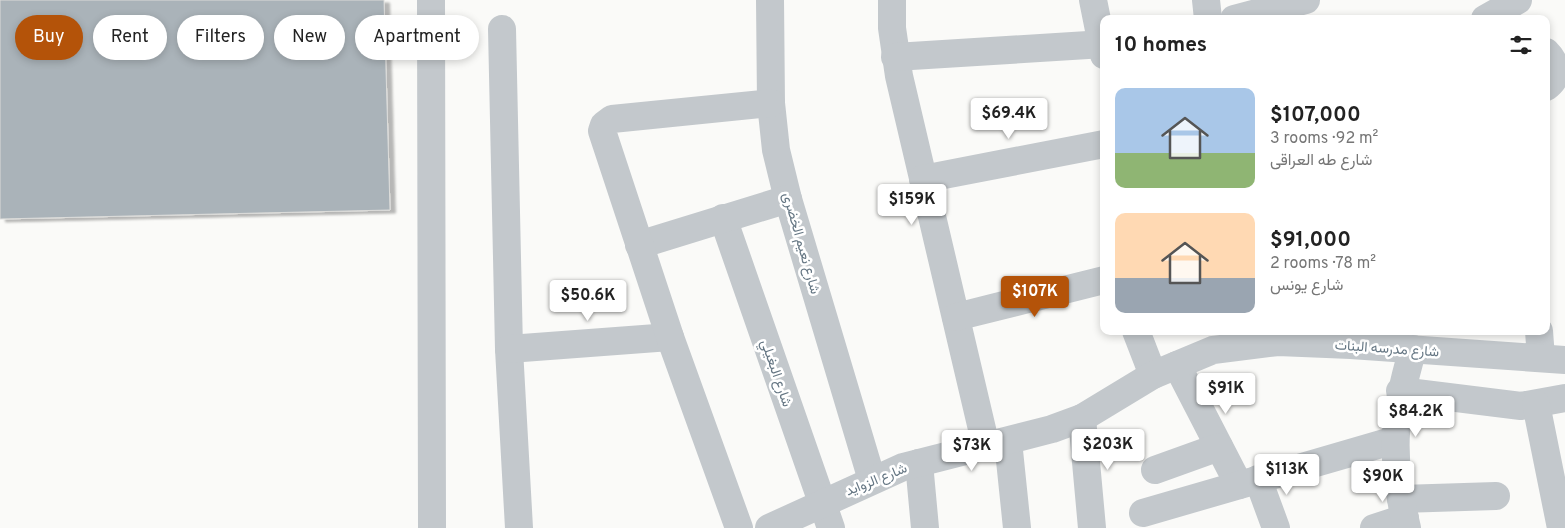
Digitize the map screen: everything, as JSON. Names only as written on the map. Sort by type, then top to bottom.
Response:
[{"type":"street","points":[[431,0],[432,528]]},
{"type":"street","name":"شارع نعيم الخضرى","points":[[770,0],[770,104],[776,150],[788,198],[872,480]]},
{"type":"street","points":[[892,0],[895,57],[923,178],[956,317],[997,443],[1017,528]]},
{"type":"street","points":[[1093,0],[1100,34]]},
{"type":"street","points":[[1206,0],[1208,15]]},
{"type":"street","points":[[1242,12],[1280,13],[1306,0]]},
{"type":"street","points":[[502,30],[509,349],[519,528]]},
{"type":"street","points":[[895,57],[1100,48]]},
{"type":"street","points":[[1550,56],[1556,72],[1550,84]]},
{"type":"street","points":[[740,528],[670,338],[602,131],[607,121],[612,119],[770,104]]},
{"type":"street","points":[[923,178],[1100,145]]},
{"type":"street","points":[[639,245],[788,198]]},
{"type":"street","name":"شارع البغيلي","points":[[723,218],[831,528]]},
{"type":"street","points":[[956,317],[1100,281]]},
{"type":"street","points":[[1139,335],[1219,447],[1249,482],[1276,528]]},
{"type":"street","points":[[1541,335],[1553,359]]},
{"type":"street","points":[[509,349],[670,338]]},
{"type":"street","name":"شارع مدرسه البنات","points":[[1165,370],[1213,350],[1278,342],[1351,338],[1413,349],[1492,343],[1553,359]]},
{"type":"street","points":[[1404,515],[1394,460],[1395,422],[1400,391],[1413,349]]},
{"type":"street","name":"شارع الزوايد","points":[[769,528],[903,466],[1052,429],[1082,418],[1165,370]]},
{"type":"street","points":[[1400,391],[1521,406],[1565,398]]},
{"type":"street","points":[[1536,404],[1561,528]]},
{"type":"street","points":[[1082,418],[1092,528]]},
{"type":"street","points":[[1143,513],[1395,440]]},
{"type":"street","points":[[1155,470],[1219,447]]},
{"type":"street","points":[[919,463],[925,528]]},
{"type":"street","points":[[1374,528],[1404,515],[1496,496]]},
{"type":"building","points":[[0,0],[384,0],[384,15],[355,15],[355,60],[386,60],[390,210],[0,219]]}]
